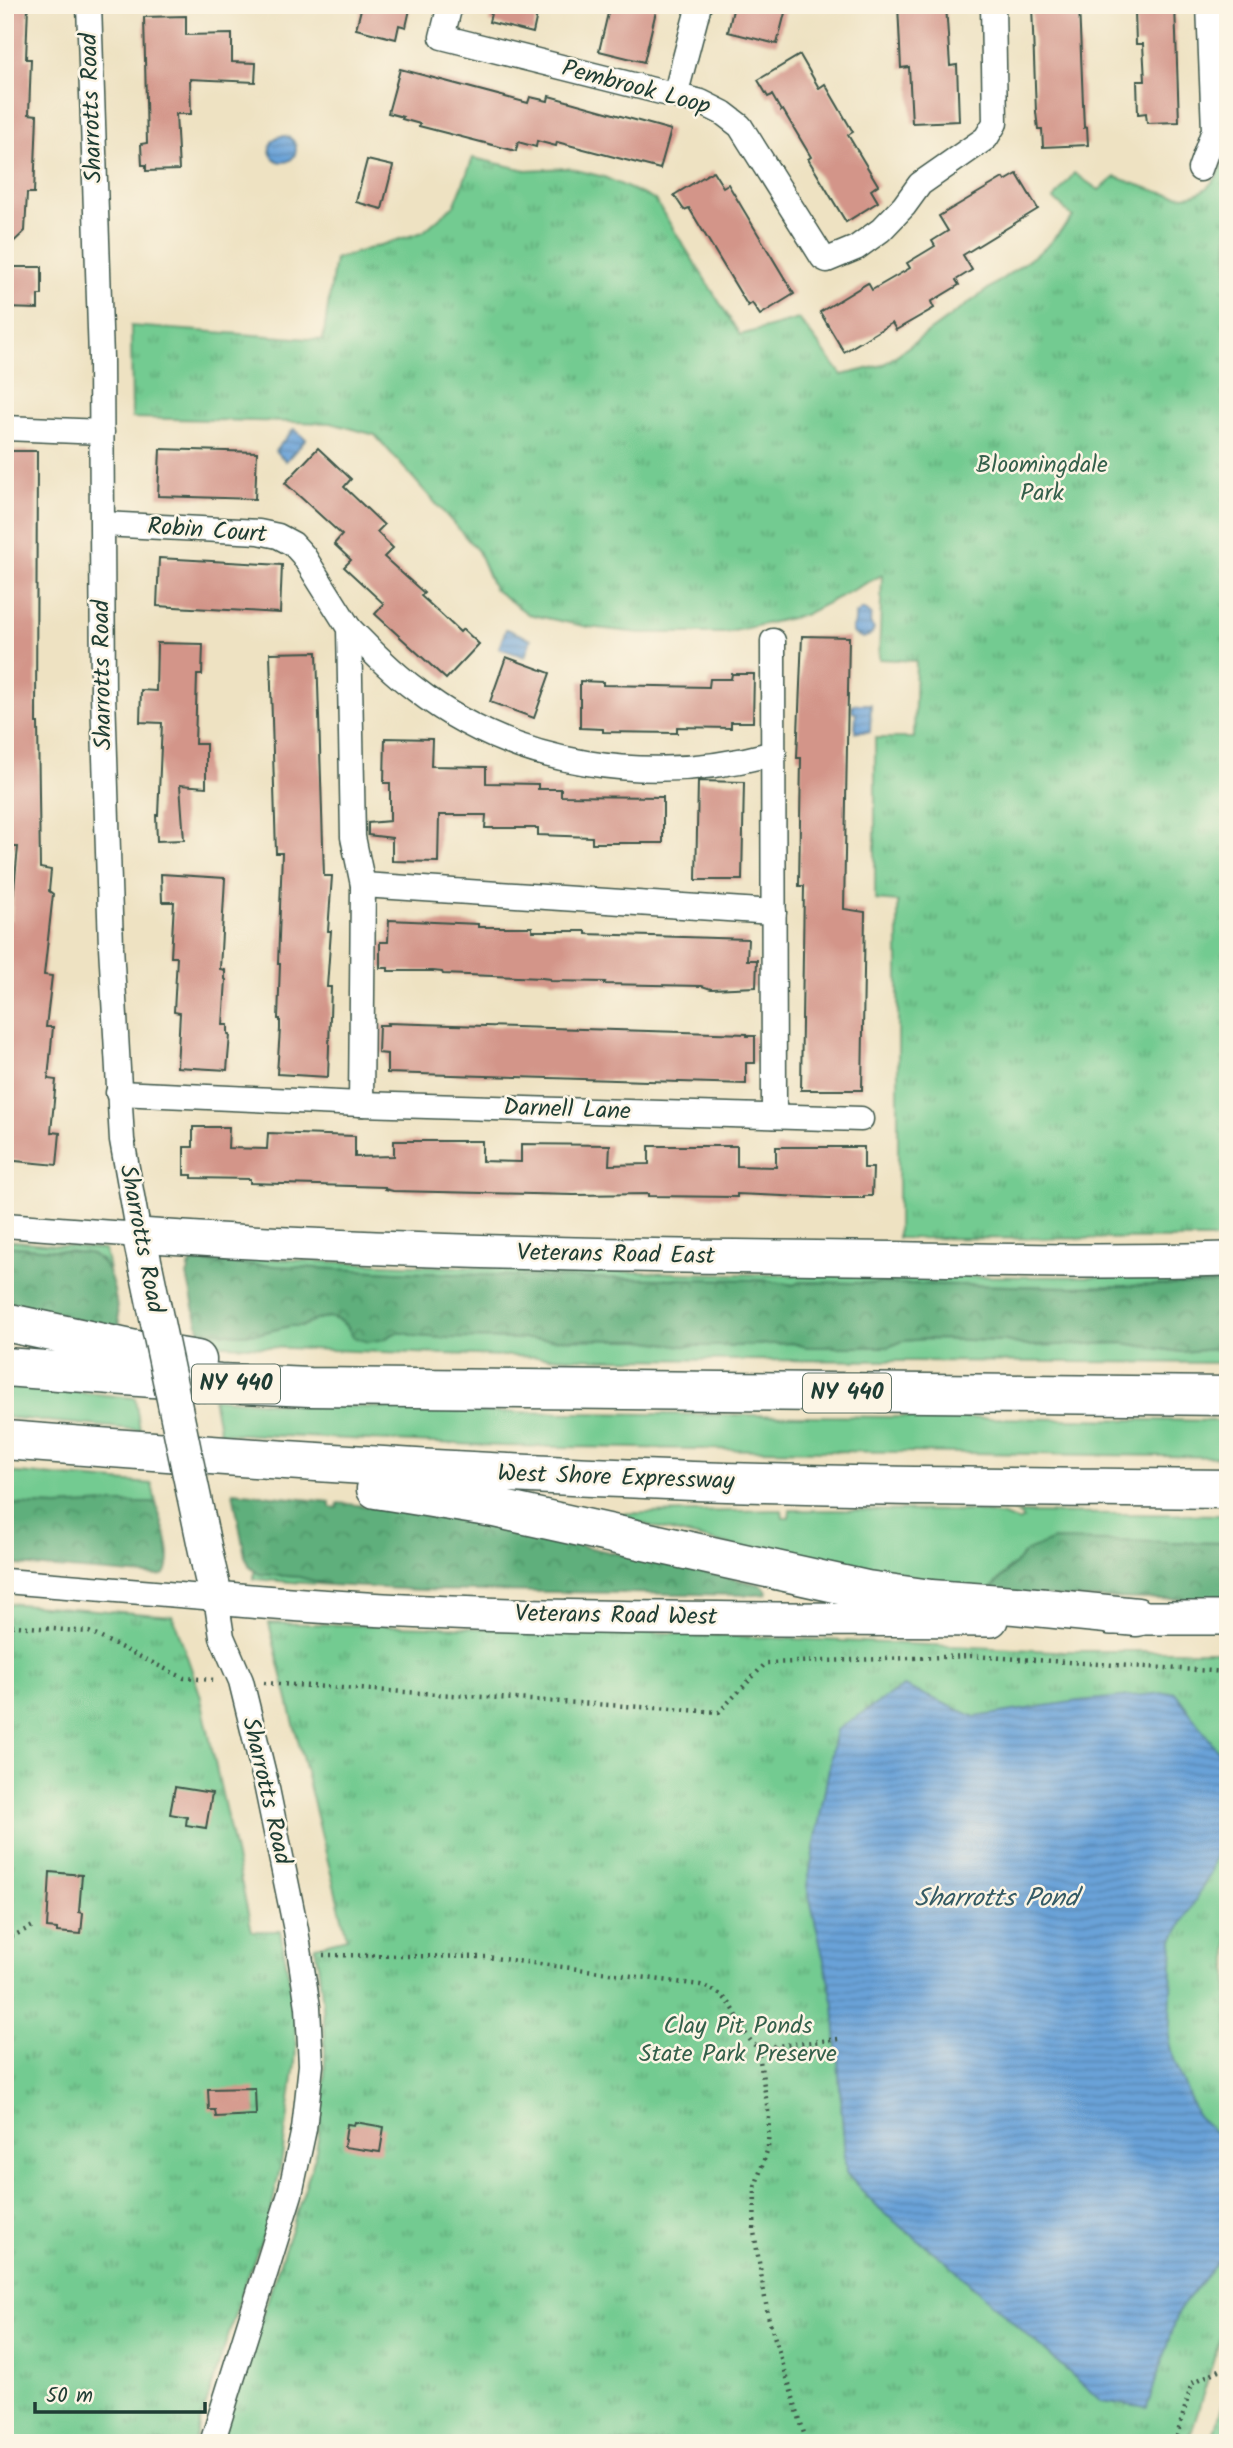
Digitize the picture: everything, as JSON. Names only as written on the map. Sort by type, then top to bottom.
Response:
[{"type":"highway","points":[[5,1322],[187,1359],[467,1388]]},
{"type":"highway","name":"NY 440","points":[[5,1367],[310,1387],[1228,1396]]},
{"type":"highway","name":"West Shore Expressway","points":[[5,1440],[417,1469],[678,1481],[1228,1489]]},
{"type":"highway","points":[[5,1447],[88,1464],[293,1480],[417,1495],[494,1508],[867,1590],[931,1599],[1137,1617]]},
{"type":"street","name":"Sharrotts Road","points":[[89,5],[102,432],[105,775],[122,1140],[222,1637],[241,1681],[265,1779],[301,1955],[308,2007],[311,2066],[304,2129],[290,2194],[212,2443]]},
{"type":"street","name":"Pembrook Loop","points":[[450,5],[442,37],[701,102],[723,113],[740,126],[822,258],[831,260],[856,248],[881,230],[920,184],[992,131],[995,123],[993,5]]},
{"type":"street","points":[[675,96],[699,5]]},
{"type":"street","points":[[1199,169],[1214,130],[1209,5]]},
{"type":"street","points":[[5,428],[102,432]]},
{"type":"street","name":"Robin Court","points":[[103,524],[259,532],[278,536],[293,544],[303,555],[349,628],[384,664],[436,704],[501,739],[592,765],[645,770],[698,768],[774,753]]},
{"type":"street","points":[[349,628],[353,837],[363,885],[361,1104]]},
{"type":"street","points":[[773,641],[774,1116]]},
{"type":"street","points":[[363,885],[774,912]]},
{"type":"street","name":"Darnell Lane","points":[[118,1093],[361,1104],[860,1119]]},
{"type":"street","name":"Veterans Road East","points":[[5,1225],[359,1248],[552,1254],[1037,1261],[1228,1259]]},
{"type":"street","name":"Veterans Road West","points":[[5,1581],[279,1604],[526,1615],[1015,1620],[1228,1618]]},
{"type":"path","points":[[5,1625],[89,1632],[184,1678],[719,1712],[766,1663],[971,1656],[1228,1672]]},
{"type":"path","points":[[5,1940],[35,1925]]},
{"type":"path","points":[[301,1955],[487,1957],[699,1985],[715,1990],[726,1998],[737,2013],[751,2042],[758,2048],[768,2148],[755,2187],[754,2232],[768,2316],[807,2443]]},
{"type":"path","points":[[758,2048],[839,2039]]},
{"type":"path","points":[[1175,2443],[1192,2383],[1228,2366]]},
{"type":"green space","name":"Bloomingdale Park","points":[[1228,150],[1228,1239],[898,1238],[898,902],[875,900],[875,738],[914,738],[916,661],[879,659],[882,575],[804,615],[725,633],[640,633],[588,627],[528,614],[494,589],[478,551],[375,435],[331,423],[132,418],[131,326],[323,340],[335,259],[423,232],[455,204],[473,158],[526,170],[568,168],[604,177],[655,200],[740,335],[799,319],[842,375],[883,365],[1045,248],[1073,217],[1054,199],[1074,173],[1099,190],[1115,177],[1167,194],[1197,194],[1209,186],[1219,172]]},
{"type":"green space","points":[[5,1240],[105,1250],[109,1270],[101,1260],[88,1253],[5,1246]]},
{"type":"green space","points":[[5,1246],[88,1253],[97,1258],[110,1275],[120,1330],[5,1304]]},
{"type":"green space","points":[[195,1255],[453,1267],[712,1274],[1228,1276],[1228,1284],[1069,1287],[800,1282],[794,1285],[761,1280],[575,1278],[203,1262],[192,1264],[188,1269]]},
{"type":"green space","points":[[197,1262],[575,1278],[761,1280],[794,1285],[800,1282],[1069,1287],[1228,1284],[1228,1348],[1181,1352],[1123,1343],[1027,1346],[1006,1341],[927,1339],[903,1341],[888,1347],[807,1347],[792,1343],[684,1346],[641,1340],[444,1338],[406,1333],[395,1333],[384,1339],[368,1342],[353,1337],[341,1321],[329,1317],[316,1319],[303,1326],[238,1334],[199,1330],[187,1275],[192,1264]]},
{"type":"green space","points":[[329,1317],[344,1324],[353,1337],[384,1339],[395,1333],[406,1333],[444,1338],[641,1340],[684,1346],[792,1343],[807,1347],[888,1347],[903,1341],[927,1339],[1006,1341],[1027,1346],[1123,1343],[1181,1352],[1228,1348],[1228,1363],[602,1359],[203,1344],[199,1330],[238,1334],[261,1333],[290,1326],[303,1326]]},
{"type":"green space","points":[[5,1385],[135,1398],[140,1430],[5,1417]]},
{"type":"green space","points":[[213,1398],[483,1412],[1228,1421],[1228,1457],[500,1446],[220,1433]]},
{"type":"green space","points":[[5,1472],[152,1484],[156,1503],[58,1506],[5,1504]]},
{"type":"green space","points":[[233,1492],[330,1502],[330,1507],[337,1508],[338,1503],[424,1512],[762,1585],[767,1591],[766,1594],[754,1595],[419,1590],[330,1585],[299,1577],[259,1574],[250,1567],[245,1556]]},
{"type":"green space","points":[[156,1503],[168,1548],[169,1558],[165,1574],[159,1576],[5,1564],[5,1504],[58,1506]]},
{"type":"green space","points":[[782,1510],[783,1517],[789,1517],[790,1510],[976,1511],[1004,1516],[1018,1522],[1024,1519],[1016,1513],[1228,1515],[1228,1543],[1153,1542],[1010,1567],[988,1592],[848,1574],[602,1514]]},
{"type":"green space","points":[[1053,1540],[1228,1543],[1228,1600],[1078,1598],[988,1592],[1027,1551]]},
{"type":"green space","points":[[254,1570],[259,1574],[299,1577],[330,1585],[254,1579]]},
{"type":"green space","points":[[5,1603],[173,1616],[200,1694],[252,1931],[280,1931],[295,2008],[296,2046],[282,2158],[270,2217],[241,2295],[194,2443],[5,2443]]},
{"type":"green space","name":"Clay Pit Ponds State Park Preserve","points":[[269,1623],[646,1632],[1056,1651],[1228,1651],[1228,2313],[1188,2443],[220,2443],[315,2157],[323,2103],[325,2051],[315,1946],[347,1938]]},
{"type":"green space","points":[[1228,2382],[1228,2443],[1211,2443]]},
{"type":"water","points":[[283,136],[292,140],[296,149],[292,158],[283,162],[274,158],[270,149],[274,140]]},
{"type":"water","points":[[294,429],[306,439],[286,461],[275,451]]},
{"type":"water","points":[[863,609],[871,615],[870,623],[874,629],[871,635],[863,638],[854,634],[852,629],[855,615]]},
{"type":"water","points":[[506,629],[531,639],[525,657],[499,648]]},
{"type":"water","points":[[871,704],[870,732],[855,732],[856,713],[852,712],[852,705]]},
{"type":"water","name":"Sharrotts Pond","points":[[904,1686],[975,1717],[1078,1701],[1175,1692],[1228,1765],[1228,1803],[1211,1872],[1173,1940],[1169,2047],[1197,2116],[1228,2144],[1228,2261],[1219,2260],[1178,2311],[1147,2408],[1101,2401],[945,2261],[880,2210],[846,2173],[834,2005],[807,1886],[836,1730]]},
{"type":"building","points":[[5,5],[28,5],[26,59],[31,59],[29,114],[37,115],[34,193],[27,193],[25,231],[5,250]]},
{"type":"building","points":[[362,5],[411,5],[406,27],[399,25],[396,39],[356,29]]},
{"type":"building","points":[[493,5],[539,5],[533,33],[489,22]]},
{"type":"building","points":[[610,5],[657,7],[644,62],[599,51]]},
{"type":"building","points":[[734,5],[787,5],[777,44],[728,32]]},
{"type":"building","points":[[898,5],[946,5],[950,66],[957,65],[959,121],[912,123],[909,67],[901,68]]},
{"type":"building","points":[[1032,5],[1079,5],[1084,128],[1087,127],[1088,145],[1043,147],[1042,129],[1038,129],[1036,112]]},
{"type":"building","points":[[1142,5],[1175,5],[1179,122],[1147,123],[1146,113],[1138,114],[1137,81],[1145,81],[1143,44],[1136,44],[1135,11],[1142,11]]},
{"type":"building","points":[[186,16],[186,35],[232,34],[232,62],[256,63],[255,82],[190,79],[191,114],[176,114],[179,170],[146,171],[146,165],[142,165],[141,144],[147,143],[144,17]]},
{"type":"building","points":[[800,55],[819,88],[825,84],[853,132],[848,135],[878,185],[871,190],[878,202],[846,222],[808,159],[811,157],[783,110],[781,111],[772,95],[768,97],[758,80]]},
{"type":"building","points":[[400,69],[528,103],[530,97],[548,101],[549,96],[671,130],[660,169],[557,142],[556,146],[537,141],[536,147],[518,142],[516,151],[419,126],[420,124],[388,113]]},
{"type":"building","points":[[367,160],[393,166],[382,209],[356,202]]},
{"type":"building","points":[[713,171],[723,187],[728,184],[794,294],[760,315],[752,303],[748,306],[689,208],[684,210],[674,195]]},
{"type":"building","points":[[1017,174],[1038,209],[963,255],[972,270],[956,280],[959,285],[931,302],[934,308],[896,330],[892,323],[844,352],[820,312],[868,283],[872,290],[910,268],[907,263],[935,246],[932,241],[948,231],[939,216],[1003,178],[1005,181]]},
{"type":"building","points":[[5,267],[42,267],[42,295],[38,295],[38,309],[5,308]]},
{"type":"building","points":[[318,448],[351,479],[344,487],[384,525],[377,532],[393,548],[384,557],[424,593],[421,596],[460,632],[463,629],[479,644],[446,679],[375,614],[384,604],[344,567],[351,560],[334,544],[342,535],[285,483]]},
{"type":"building","points":[[160,449],[257,452],[255,499],[158,496]]},
{"type":"building","points":[[5,451],[37,451],[36,723],[40,868],[51,870],[49,891],[53,894],[44,975],[52,976],[46,1027],[53,1027],[48,1079],[56,1080],[51,1132],[60,1133],[57,1165],[5,1160],[5,920],[11,920],[18,847],[5,847]]},
{"type":"building","points":[[159,558],[282,565],[280,613],[157,606]]},
{"type":"building","points":[[802,636],[849,637],[844,909],[865,912],[862,1090],[801,1090],[804,886],[799,886],[801,758],[797,758]]},
{"type":"building","points":[[157,643],[203,644],[202,675],[197,675],[195,744],[206,744],[206,787],[180,785],[184,840],[157,841],[162,723],[140,722],[141,690],[156,691]]},
{"type":"building","points":[[317,652],[324,876],[332,876],[328,931],[331,931],[327,987],[331,987],[328,1077],[277,1074],[282,853],[276,853],[270,653]]},
{"type":"building","points":[[506,657],[550,673],[534,718],[490,702]]},
{"type":"building","points":[[732,674],[754,674],[753,722],[731,722],[731,728],[677,727],[677,733],[603,732],[603,729],[580,728],[580,681],[603,682],[603,685],[709,687],[710,679],[731,679]]},
{"type":"building","points":[[385,738],[432,739],[431,766],[486,767],[486,783],[538,784],[538,789],[561,789],[561,796],[663,797],[663,843],[592,843],[592,837],[538,835],[538,828],[485,828],[486,815],[439,815],[438,862],[392,861],[392,838],[368,835],[368,823],[390,821],[390,783],[384,783]]},
{"type":"building","points":[[698,781],[744,782],[742,880],[696,880]]},
{"type":"building","points":[[161,874],[225,878],[220,969],[225,970],[226,980],[223,1025],[228,1025],[230,1035],[227,1070],[177,1067],[180,1013],[174,1012],[177,957],[171,957],[174,902],[162,902]]},
{"type":"building","points":[[389,920],[478,924],[478,927],[532,927],[532,931],[586,931],[586,934],[748,939],[747,960],[757,960],[756,987],[711,989],[702,986],[550,981],[541,978],[443,974],[433,971],[388,971],[388,968],[380,968],[380,942],[388,942]]},
{"type":"building","points":[[387,1023],[747,1034],[755,1036],[755,1063],[746,1063],[746,1084],[387,1073],[387,1054],[378,1053],[379,1025],[388,1025]]},
{"type":"building","points":[[193,1127],[229,1127],[228,1148],[267,1149],[268,1133],[355,1136],[355,1157],[394,1156],[394,1141],[482,1141],[482,1161],[521,1162],[521,1144],[610,1145],[609,1165],[649,1164],[649,1146],[737,1146],[737,1166],[776,1167],[776,1147],[864,1147],[864,1168],[873,1168],[872,1196],[829,1198],[737,1194],[737,1197],[393,1191],[385,1187],[250,1183],[250,1179],[192,1178],[192,1175],[184,1175],[184,1147],[193,1147]]},
{"type":"building","points":[[175,1787],[212,1793],[206,1828],[186,1825],[187,1817],[170,1814]]},
{"type":"building","points":[[50,1872],[82,1875],[79,1912],[83,1913],[81,1934],[57,1932],[57,1929],[47,1928]]},
{"type":"building","points":[[255,2088],[256,2115],[216,2117],[215,2110],[209,2110],[208,2089]]},
{"type":"building","points":[[355,2122],[384,2127],[380,2152],[344,2147],[347,2124],[354,2125]]}]
